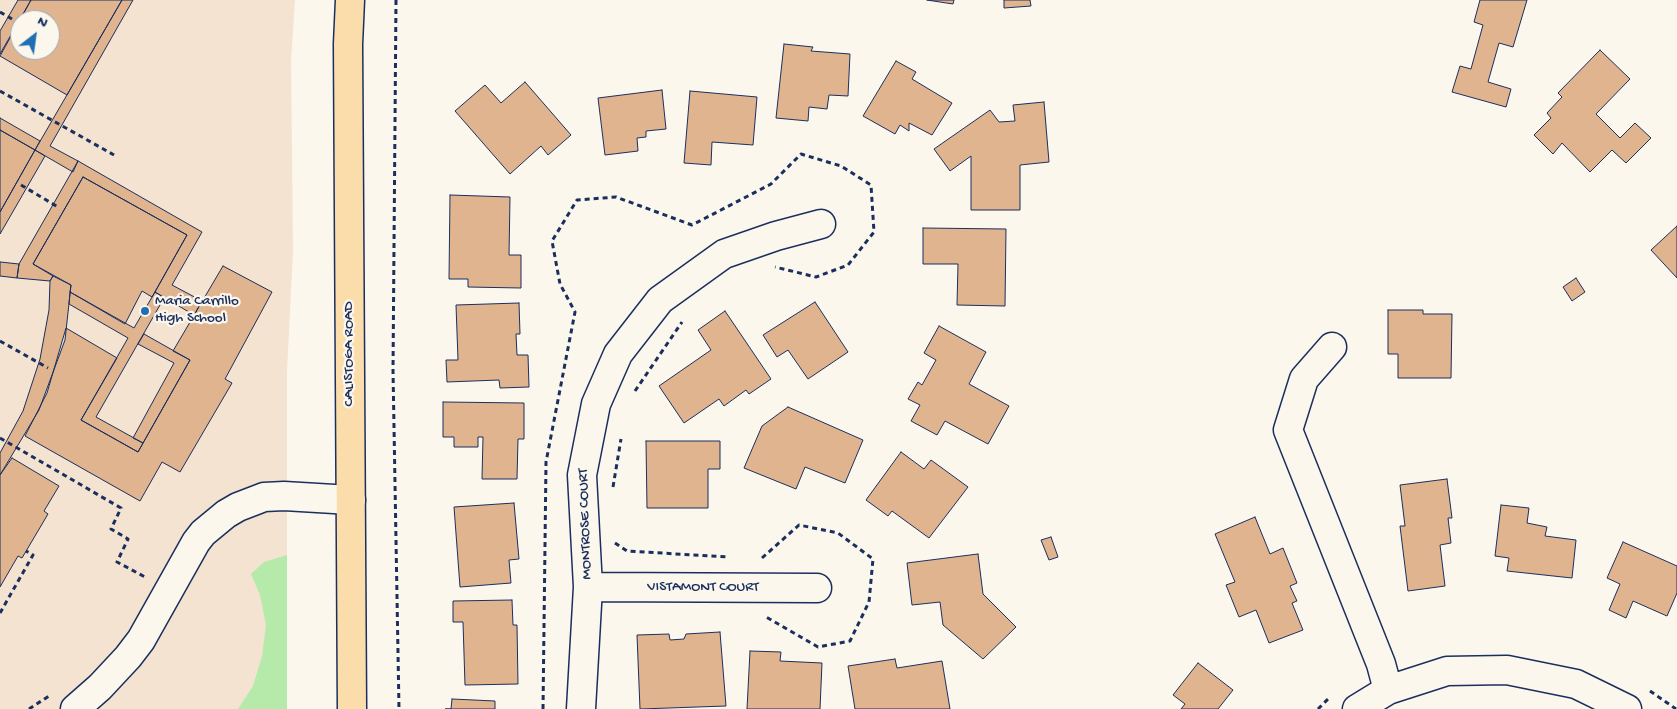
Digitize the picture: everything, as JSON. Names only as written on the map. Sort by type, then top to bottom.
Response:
[{"type":"main road","name":"CALISTOGA ROAD","points":[[350,0],[352,709]]},
{"type":"street","name":"MONTROSE COURT","points":[[581,709],[588,587],[582,475],[596,404],[618,354],[660,300],[724,254],[776,236],[821,224]]},
{"type":"street","points":[[1332,346],[1304,379],[1288,430],[1381,664],[1388,690]]},
{"type":"street","points":[[75,709],[100,687],[128,657],[141,640],[196,542],[203,533],[226,514],[264,497],[284,496],[351,500]]},
{"type":"street","name":"VISTAMONT COURT","points":[[588,587],[817,588]]},
{"type":"street","points":[[1357,709],[1388,690],[1447,671],[1506,670],[1576,684],[1627,709]]},
{"type":"path","points":[[396,0],[393,370],[399,709]]},
{"type":"path","points":[[0,92],[114,155]]},
{"type":"path","points":[[543,709],[546,462],[575,312],[560,284],[552,241],[577,200],[616,197],[692,225],[771,184],[801,154],[841,166],[871,185],[874,232],[848,265],[816,277],[772,267]]},
{"type":"path","points":[[22,185],[58,208]]},
{"type":"path","points":[[631,397],[686,316]]},
{"type":"path","points":[[0,341],[48,368]]},
{"type":"path","points":[[613,490],[622,433]]},
{"type":"path","points":[[0,438],[121,508],[111,529],[128,539],[117,562],[149,579]]},
{"type":"path","points":[[752,558],[761,558],[799,525],[838,533],[873,559],[869,602],[850,641],[818,647],[762,614]]},
{"type":"path","points":[[613,542],[627,551],[733,557]]},
{"type":"path","points":[[0,613],[33,555],[26,551]]},
{"type":"shaded area","name":"Maria Carrillo High School","points":[[0,0],[295,0],[291,61],[293,251],[287,371],[287,709],[0,709]]},
{"type":"green space","points":[[287,555],[287,709],[238,709],[253,686],[262,656],[266,625],[260,595],[251,574],[264,562]]},
{"type":"building","points":[[18,0],[31,0],[25,10],[12,10]]},
{"type":"building","points":[[31,0],[122,0],[67,95],[0,56],[10,38],[10,60],[60,60],[60,10],[25,10]]},
{"type":"building","points":[[122,0],[133,0],[50,146],[78,161],[73,172],[35,150]]},
{"type":"building","points":[[927,0],[954,0],[953,4]]},
{"type":"building","points":[[1004,0],[1030,0],[1031,6],[1004,8]]},
{"type":"building","points":[[1480,0],[1527,0],[1513,47],[1499,43],[1488,82],[1511,89],[1506,107],[1452,92],[1460,66],[1471,69],[1483,25],[1474,22]]},
{"type":"building","points":[[10,14],[10,37],[0,54],[0,31]]},
{"type":"building","points":[[784,44],[813,47],[811,51],[850,54],[848,96],[829,95],[827,109],[809,107],[808,121],[776,118]]},
{"type":"building","points":[[1600,50],[1630,79],[1596,114],[1620,138],[1635,123],[1651,138],[1626,163],[1612,150],[1590,172],[1562,143],[1553,154],[1534,135],[1551,118],[1547,113],[1562,97],[1558,93]]},
{"type":"building","points":[[896,61],[916,72],[912,79],[952,103],[932,135],[909,123],[909,131],[900,125],[895,134],[863,116]]},
{"type":"building","points":[[525,82],[571,135],[548,155],[541,146],[510,174],[455,111],[485,85],[501,103]]},
{"type":"building","points":[[662,90],[666,129],[646,131],[646,137],[637,138],[638,151],[605,155],[598,98]]},
{"type":"building","points":[[690,91],[757,97],[753,145],[712,142],[711,165],[684,163]]},
{"type":"building","points":[[1044,102],[1049,162],[1020,165],[1020,210],[971,210],[971,156],[950,171],[934,149],[990,110],[999,122],[1015,121],[1013,105]]},
{"type":"building","points":[[0,118],[40,141],[35,150],[0,130]]},
{"type":"building","points":[[0,130],[35,150],[0,212]]},
{"type":"building","points":[[35,150],[45,156],[0,234],[0,212]]},
{"type":"building","points":[[78,161],[202,232],[172,285],[202,301],[194,315],[155,292],[187,235],[83,177],[33,264],[53,276],[50,281],[17,278],[19,264]]},
{"type":"building","points":[[83,177],[187,235],[152,297],[142,291],[125,324],[70,292],[71,285],[33,264]]},
{"type":"building","points":[[450,195],[510,197],[509,255],[521,255],[521,288],[468,287],[468,279],[449,279]]},
{"type":"building","points":[[1677,226],[1677,278],[1651,250]]},
{"type":"building","points":[[923,228],[1006,229],[1005,306],[957,305],[958,264],[923,264]]},
{"type":"building","points":[[0,262],[19,264],[17,278],[0,276]]},
{"type":"building","points":[[223,266],[272,292],[225,379],[232,383],[180,472],[162,462],[140,501],[25,436],[47,393],[66,328],[117,358],[81,420],[138,452],[190,360],[173,351]]},
{"type":"building","points":[[53,276],[71,285],[65,340],[39,410],[0,475],[0,453],[23,411],[40,359],[49,310],[50,281]]},
{"type":"building","points":[[1576,278],[1585,292],[1572,301],[1563,287]]},
{"type":"building","points":[[70,292],[134,328],[155,292],[164,298],[96,417],[143,443],[138,452],[81,420],[128,338],[69,304]]},
{"type":"building","points":[[815,302],[848,352],[808,379],[788,350],[777,357],[763,335]]},
{"type":"building","points":[[519,303],[520,334],[516,334],[517,355],[528,355],[529,387],[500,388],[499,380],[447,382],[446,360],[458,360],[456,305]]},
{"type":"building","points":[[1388,310],[1423,310],[1423,314],[1452,314],[1451,378],[1398,378],[1398,354],[1388,354]]},
{"type":"building","points":[[725,311],[771,379],[749,394],[746,390],[724,406],[719,399],[684,423],[659,386],[711,350],[698,330]]},
{"type":"building","points":[[939,326],[986,352],[969,384],[1009,406],[988,444],[945,421],[937,435],[911,421],[920,405],[908,399],[918,382],[922,385],[936,360],[924,353]]},
{"type":"building","points":[[144,334],[190,360],[143,443],[133,438],[174,363],[138,344]]},
{"type":"building","points":[[443,402],[524,403],[524,439],[518,439],[517,479],[482,479],[483,437],[478,437],[478,447],[454,447],[454,437],[443,437]]},
{"type":"building","points":[[788,407],[863,440],[845,483],[805,467],[796,489],[744,468],[762,426]]},
{"type":"building","points":[[646,441],[720,441],[720,469],[708,469],[708,508],[647,508]]},
{"type":"building","points":[[901,452],[924,469],[931,460],[968,487],[929,538],[892,511],[888,516],[866,500]]},
{"type":"building","points":[[12,458],[59,486],[44,511],[48,514],[22,558],[18,556],[0,587],[0,475]]},
{"type":"building","points":[[1447,479],[1452,518],[1448,518],[1451,543],[1440,545],[1445,586],[1408,591],[1400,526],[1405,526],[1400,485]]},
{"type":"building","points":[[514,503],[519,559],[509,560],[511,583],[460,587],[454,507]]},
{"type":"building","points":[[1501,505],[1529,508],[1527,523],[1547,527],[1545,536],[1576,540],[1572,578],[1507,571],[1509,558],[1495,556]]},
{"type":"building","points":[[1255,517],[1270,554],[1283,548],[1297,583],[1290,586],[1297,601],[1292,603],[1303,630],[1269,643],[1256,610],[1239,617],[1226,585],[1235,582],[1215,534]]},
{"type":"building","points":[[1051,537],[1058,557],[1049,560],[1041,540]]},
{"type":"building","points":[[1623,542],[1677,566],[1677,593],[1667,616],[1633,601],[1626,618],[1609,610],[1620,584],[1607,578]]},
{"type":"building","points":[[978,554],[983,594],[1016,627],[983,659],[943,625],[940,602],[912,605],[907,563]]},
{"type":"building","points":[[512,600],[513,625],[517,625],[518,684],[465,685],[463,622],[453,622],[453,601]]},
{"type":"building","points":[[720,632],[726,706],[640,709],[637,635],[669,634],[670,640],[684,639],[686,634]]},
{"type":"building","points":[[750,651],[781,652],[780,661],[822,663],[820,709],[747,709]]},
{"type":"building","points":[[895,659],[897,668],[942,661],[950,709],[855,709],[848,666]]},
{"type":"building","points":[[1198,663],[1233,690],[1218,709],[1181,709],[1185,704],[1173,695]]},
{"type":"building","points":[[452,699],[495,701],[495,709],[451,709]]},
{"type":"place","name":"Maria Carrillo High School","points":[[145,311]]}]
